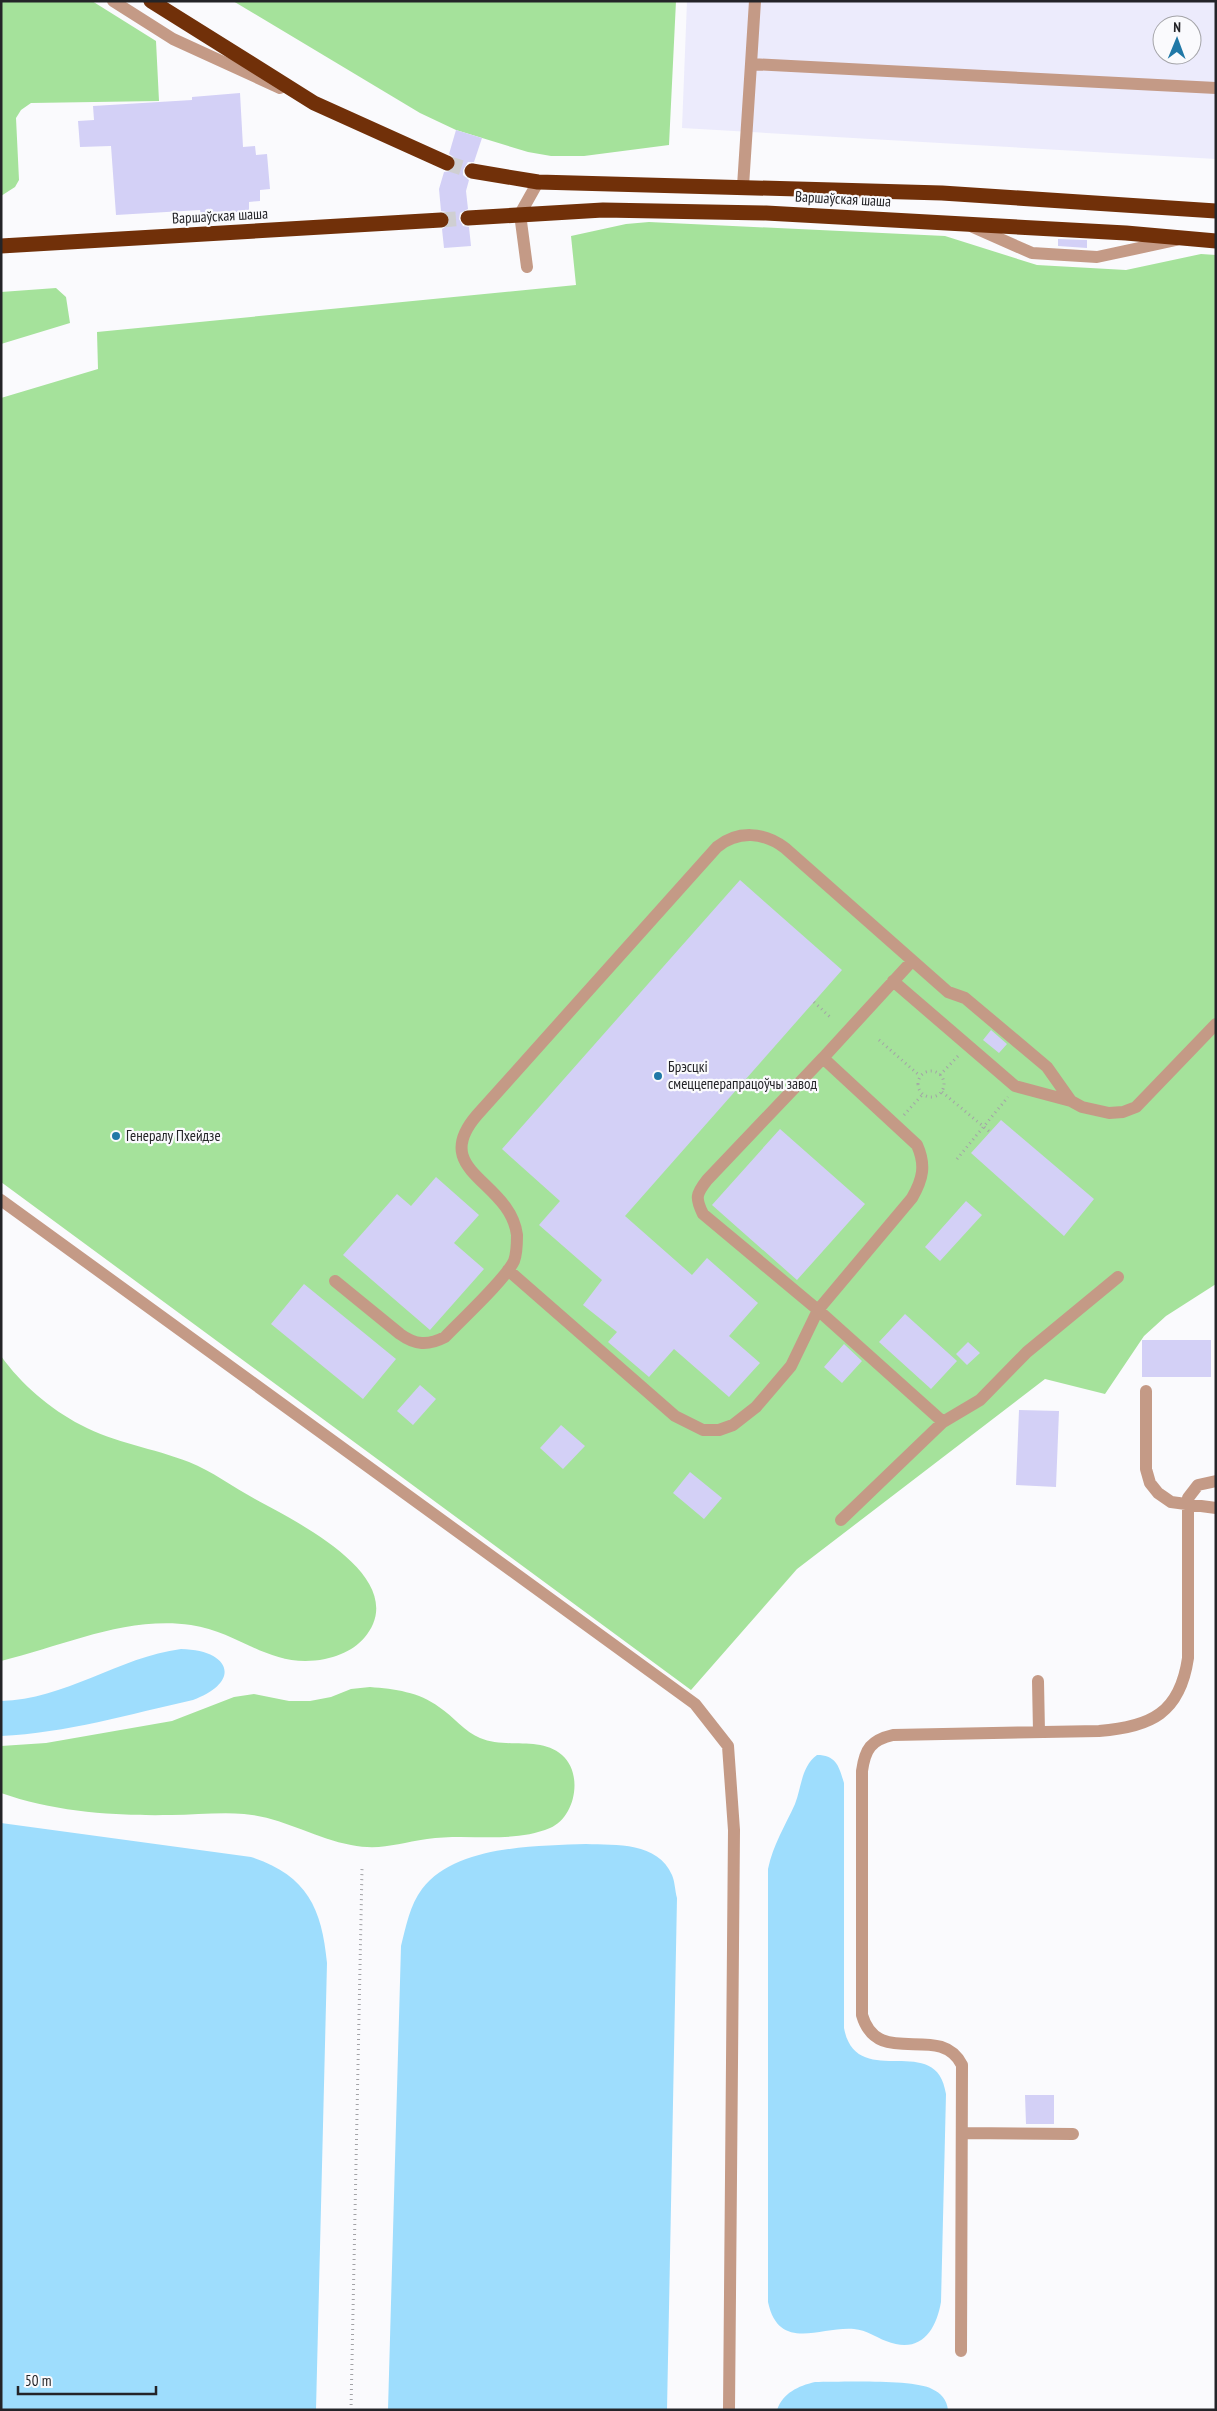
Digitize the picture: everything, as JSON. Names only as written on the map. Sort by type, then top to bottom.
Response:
[{"type":"highway","points":[[151,1],[314,103],[447,163]]},
{"type":"highway","name":"Варшаўская шаша","points":[[472,171],[538,182],[744,186],[942,193],[1216,210]]},
{"type":"highway","name":"Варшаўская шаша","points":[[468,218],[603,210],[766,213],[1216,241]]},
{"type":"highway","name":"Варшаўская шаша","points":[[1,246],[441,220]]},
{"type":"lane","points":[[113,1],[173,39],[314,103]]},
{"type":"lane","points":[[744,186],[755,1]]},
{"type":"lane","points":[[751,64],[1216,88]]},
{"type":"lane","points":[[527,267],[520,214],[538,182]]},
{"type":"lane","points":[[966,224],[1032,253],[1097,257],[1186,238]]},
{"type":"lane","points":[[1,237],[31,244]]},
{"type":"lane","points":[[335,1281],[408,1340],[422,1344],[434,1343],[445,1337],[508,1270],[517,1250],[515,1224],[510,1211],[502,1200],[466,1166],[462,1157],[463,1134],[477,1115],[725,841],[744,835],[766,837],[776,841],[948,992],[965,998],[1047,1067],[1071,1101]]},
{"type":"lane","points":[[912,961],[824,1058],[707,1180],[698,1192],[697,1202],[703,1214],[818,1310],[943,1422]]},
{"type":"lane","points":[[893,982],[1015,1086],[1071,1101],[1082,1107],[1109,1113],[1123,1112],[1136,1107],[1216,1024]]},
{"type":"lane","points":[[508,1270],[675,1416],[703,1430],[719,1430],[733,1425],[756,1408],[791,1366],[818,1310],[912,1198],[919,1186],[923,1171],[923,1157],[917,1145],[824,1058]]},
{"type":"lane","points":[[1,1200],[695,1704],[728,1746],[734,1830],[729,2410]]},
{"type":"lane","points":[[842,1520],[943,1422],[980,1400],[1027,1352],[1118,1277]]},
{"type":"lane","points":[[1146,1391],[1146,1469],[1150,1483],[1158,1493],[1171,1502],[1187,1506],[1216,1508]]},
{"type":"lane","points":[[961,2351],[962,2072],[957,2055],[949,2048],[896,2044],[882,2041],[871,2034],[862,2015],[862,1771],[864,1756],[870,1746],[880,1738],[893,1735],[1106,1730],[1140,1724],[1162,1711],[1179,1692],[1188,1658],[1187,1506],[1192,1491],[1198,1486],[1216,1481]]},
{"type":"lane","points":[[1038,1681],[1040,1732]]},
{"type":"lane","points":[[963,2133],[1073,2134]]},
{"type":"path","points":[[814,1002],[830,1016]]},
{"type":"path","points":[[879,1040],[920,1076]]},
{"type":"path","points":[[928,1071],[937,1072],[944,1083],[942,1092],[930,1098],[922,1095],[917,1084],[920,1076],[928,1071]]},
{"type":"path","points":[[942,1092],[990,1132]]},
{"type":"path","points":[[896,1124],[922,1095]]},
{"type":"path","points":[[957,1159],[1009,1096]]},
{"type":"path","points":[[351,2410],[362,1869]]},
{"type":"shaded area","points":[[687,1],[1216,1],[1216,159],[682,128]]},
{"type":"green space","points":[[1,1],[92,1],[156,41],[159,101],[31,103],[21,110],[16,118],[19,180],[15,187],[1,196]]},
{"type":"green space","points":[[233,1],[676,1],[669,145],[584,156],[551,156],[528,152],[456,130],[420,113]]},
{"type":"green space","points":[[649,222],[945,236],[1037,265],[1126,270],[1201,254],[1216,255],[1216,1284],[1166,1316],[1144,1336],[1105,1394],[1045,1379],[797,1569],[691,1690],[1,1182],[1,398],[98,369],[97,332],[576,285],[571,236],[626,224]]},
{"type":"green space","points":[[56,288],[66,297],[70,323],[1,344],[1,292]]},
{"type":"green space","points":[[1,1356],[27,1386],[47,1404],[69,1419],[107,1436],[198,1466],[292,1519],[336,1548],[355,1566],[369,1584],[376,1604],[373,1624],[365,1637],[360,1643],[341,1654],[325,1659],[306,1661],[272,1655],[209,1629],[166,1623],[118,1628],[1,1661]]},
{"type":"green space","points":[[370,1687],[398,1690],[423,1698],[439,1707],[469,1732],[480,1738],[501,1743],[533,1744],[553,1749],[569,1763],[573,1773],[574,1795],[566,1815],[559,1823],[550,1828],[520,1836],[442,1837],[389,1846],[362,1847],[337,1842],[285,1823],[258,1816],[226,1813],[150,1815],[106,1813],[42,1805],[1,1793],[1,1746],[46,1743],[172,1721],[234,1697],[254,1694],[289,1701],[310,1701],[331,1697],[351,1689]]},
{"type":"water","points":[[181,1649],[211,1655],[220,1661],[224,1668],[224,1676],[219,1685],[209,1693],[193,1700],[122,1717],[50,1731],[1,1736],[1,1701],[47,1694],[136,1660],[158,1653]]},
{"type":"water","points":[[817,1755],[833,1759],[844,1783],[844,2028],[851,2047],[864,2057],[928,2065],[940,2075],[946,2094],[941,2302],[939,2313],[930,2331],[924,2338],[908,2345],[898,2345],[854,2329],[803,2334],[791,2332],[781,2327],[774,2318],[768,2302],[768,1869],[776,1844],[795,1804],[805,1771]]},
{"type":"water","points":[[1,1823],[251,1857],[270,1864],[285,1873],[308,1896],[321,1925],[327,1963],[316,2410],[1,2410]]},
{"type":"water","points":[[586,1844],[635,1848],[657,1856],[666,1864],[672,1875],[677,1898],[667,2410],[388,2410],[401,1946],[409,1916],[414,1902],[422,1889],[437,1875],[455,1864],[476,1856],[498,1851]]},
{"type":"water","points":[[815,2382],[876,2382],[923,2386],[941,2395],[945,2400],[948,2410],[777,2410],[783,2399],[792,2391]]},
{"type":"building","points":[[240,93],[243,147],[255,146],[256,155],[267,154],[270,189],[260,190],[260,201],[249,202],[249,211],[201,215],[200,210],[116,215],[111,146],[80,147],[78,121],[94,120],[93,106],[192,100],[192,97]]},
{"type":"building","points":[[456,130],[482,138],[474,162],[468,162],[463,170],[463,175],[469,180],[466,191],[468,209],[460,213],[459,219],[463,226],[469,227],[471,246],[444,248],[442,229],[449,225],[450,219],[446,212],[441,211],[439,189],[444,172],[452,171],[456,166],[455,158],[449,154]]},
{"type":"building","points":[[1058,239],[1087,240],[1087,248],[1058,246]]},
{"type":"building","name":"Брэсцкі смеццеперапрацоўчы завод","points":[[740,880],[842,970],[625,1216],[692,1275],[707,1258],[758,1303],[729,1336],[760,1363],[729,1397],[674,1349],[649,1377],[608,1342],[617,1332],[583,1305],[602,1280],[539,1225],[560,1201],[502,1149]]},
{"type":"building","points":[[991,1030],[1007,1044],[999,1053],[983,1040]]},
{"type":"building","points":[[1001,1120],[1094,1199],[1064,1236],[971,1153]]},
{"type":"building","points":[[780,1129],[865,1204],[797,1280],[712,1205]]},
{"type":"building","points":[[436,1177],[479,1215],[454,1243],[484,1269],[430,1330],[343,1255],[397,1194],[411,1206]]},
{"type":"building","points":[[966,1201],[982,1215],[940,1261],[925,1247]]},
{"type":"building","points":[[304,1284],[396,1359],[363,1399],[271,1324]]},
{"type":"building","points":[[905,1314],[957,1361],[931,1389],[879,1342]]},
{"type":"building","points":[[1142,1340],[1211,1340],[1211,1377],[1142,1377]]},
{"type":"building","points":[[968,1342],[980,1353],[967,1365],[956,1354]]},
{"type":"building","points":[[844,1344],[862,1361],[842,1383],[824,1367]]},
{"type":"building","points":[[420,1385],[436,1399],[413,1425],[397,1411]]},
{"type":"building","points":[[1019,1410],[1059,1411],[1056,1487],[1016,1485]]},
{"type":"building","points":[[561,1425],[585,1446],[563,1469],[540,1448]]},
{"type":"building","points":[[690,1472],[722,1498],[704,1519],[673,1493]]},
{"type":"building","points":[[1025,2095],[1054,2095],[1054,2124],[1026,2124]]},
{"type":"tunnel","points":[[447,163],[472,171]]},
{"type":"tunnel","points":[[441,220],[468,218]]},
{"type":"place","name":"Брэсцкі смеццеперапрацоўчы завод","points":[[658,1076]]},
{"type":"place","name":"Генералу Пхейдзе","points":[[116,1136]]}]
